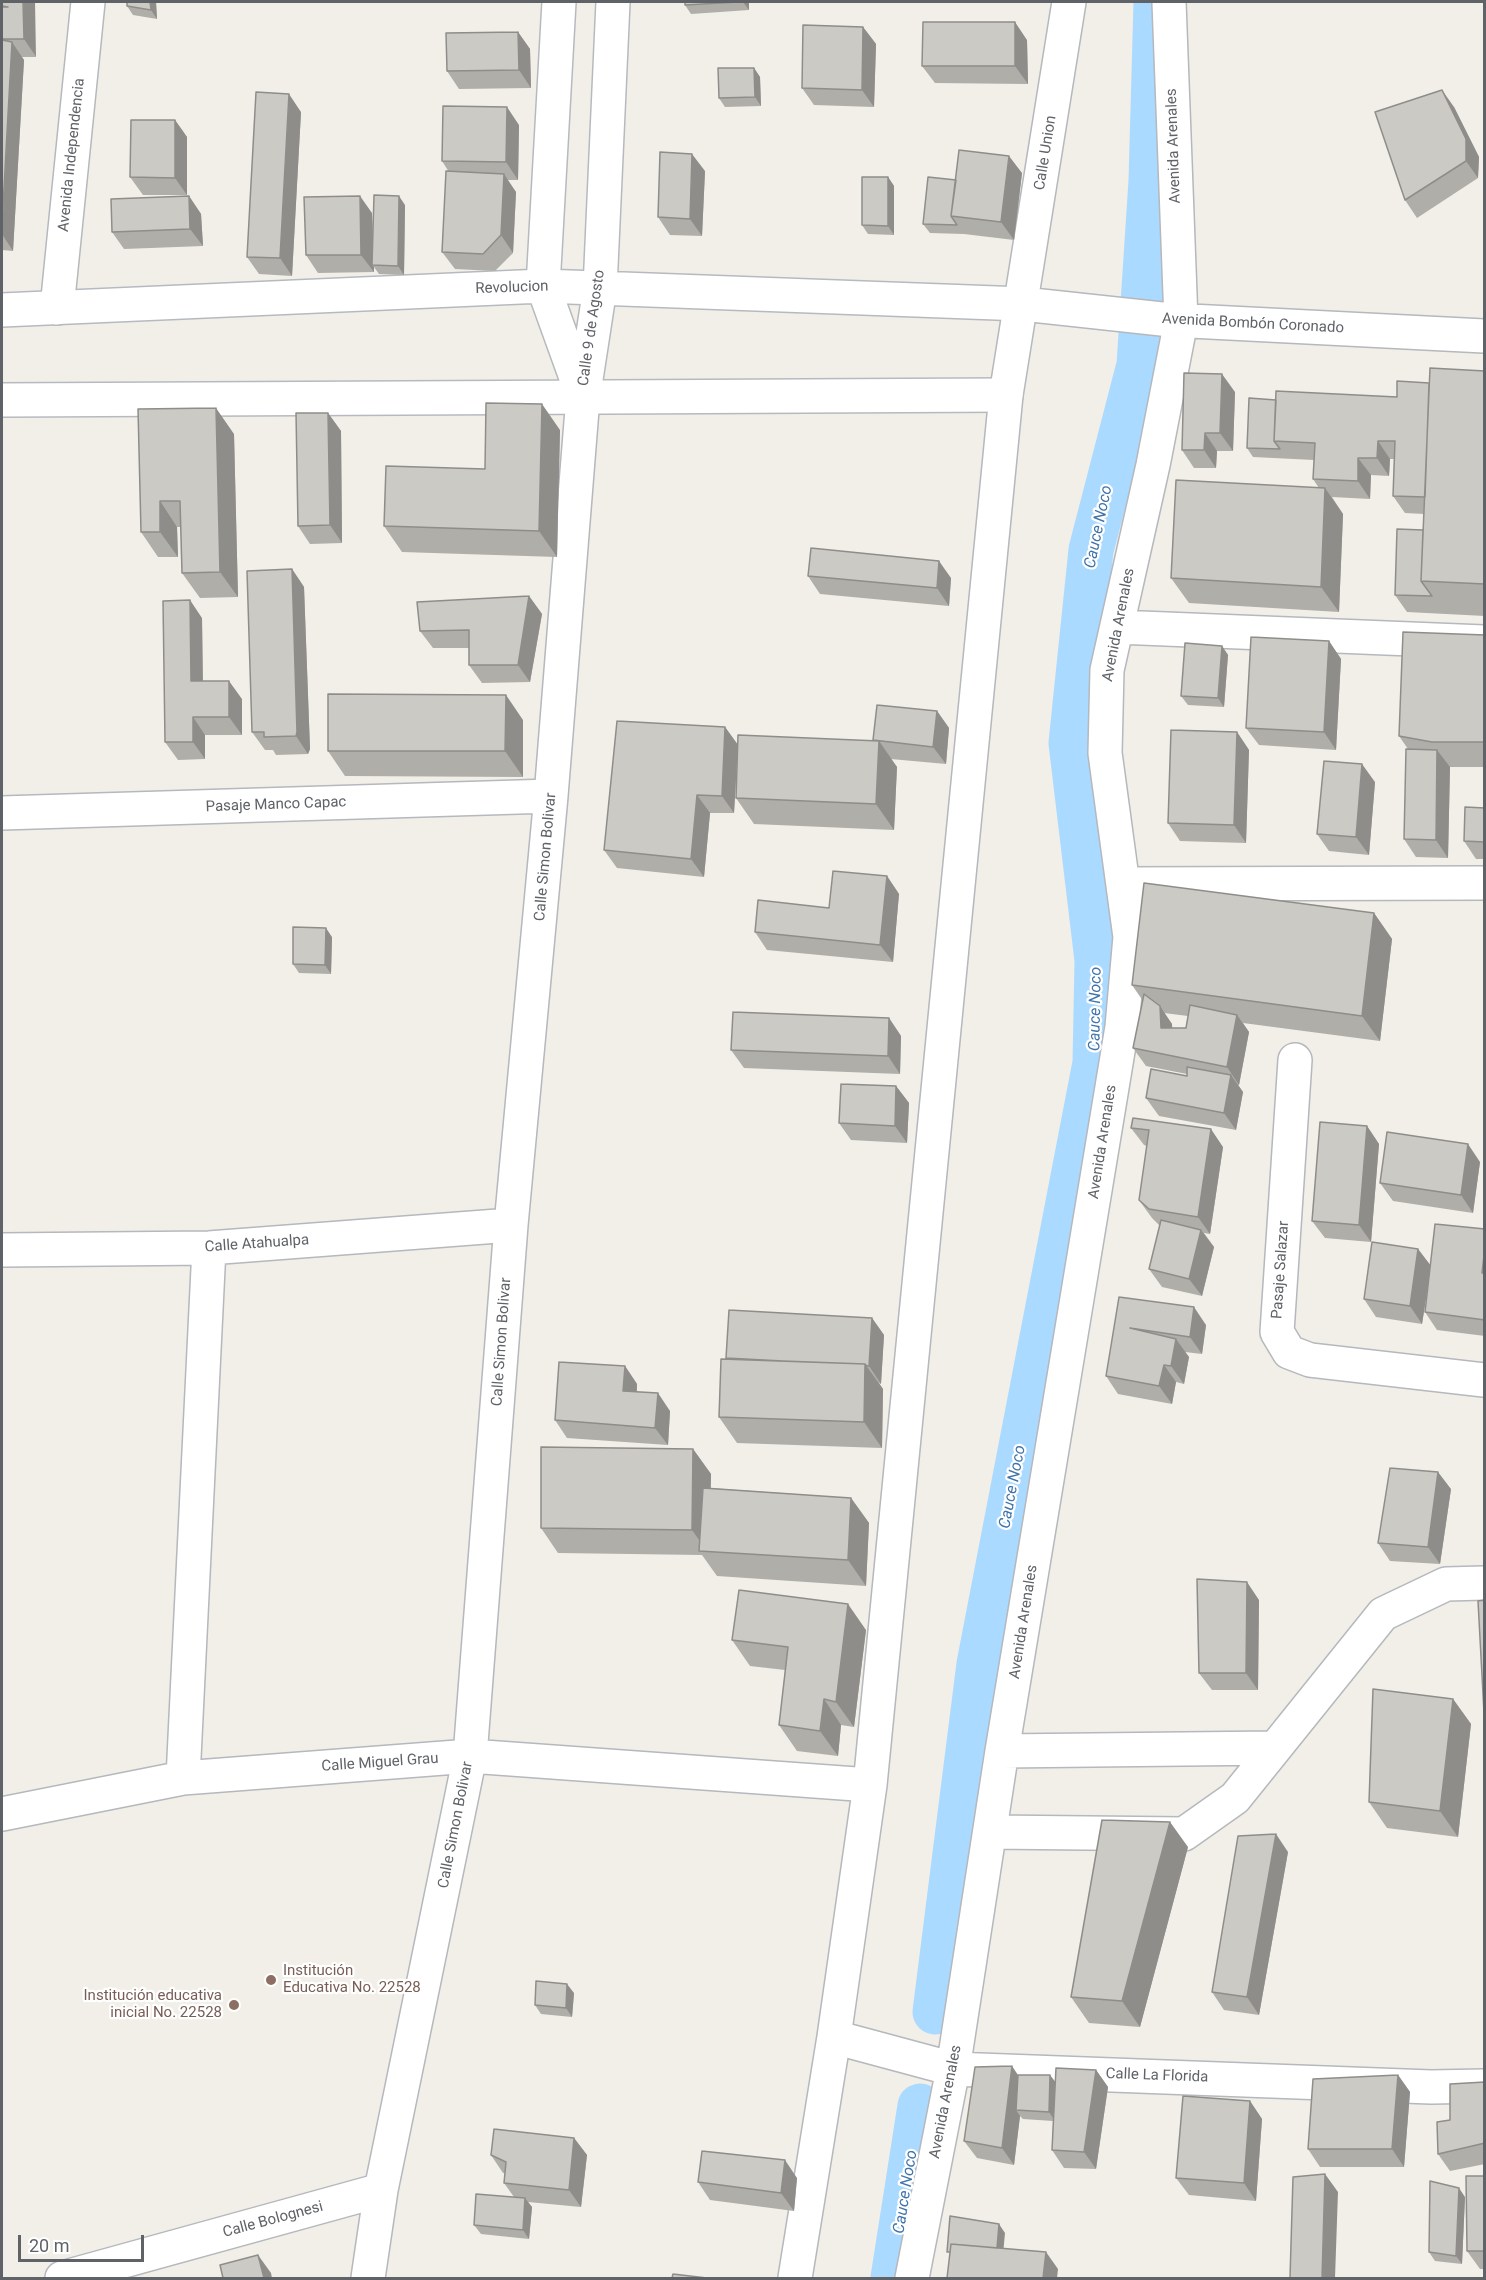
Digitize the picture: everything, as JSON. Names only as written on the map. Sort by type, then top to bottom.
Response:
[{"type":"street","name":"Avenida Independencia","points":[[57,308],[88,2]]},
{"type":"street","name":"Calle 9 de Agosto","points":[[559,2],[543,286],[583,397]]},
{"type":"street","name":"Calle 9 de Agosto","points":[[583,397],[600,288],[613,2]]},
{"type":"street","name":"Calle Union","points":[[1023,304],[1069,2]]},
{"type":"street","name":"Avenida Arenales","points":[[912,2278],[953,2069],[1002,1751],[1122,1027],[1130,937],[1105,753],[1107,670],[1153,465],[1176,320],[1169,2]]},
{"type":"street","name":"Revolucion","points":[[2,310],[543,286],[1023,304]]},
{"type":"street","name":"Avenida Bombón Coronado","points":[[1023,304],[1176,320],[1485,336]]},
{"type":"street","points":[[795,2278],[834,2037],[870,1785],[1006,395],[1023,304]]},
{"type":"street","points":[[2,400],[1006,395]]},
{"type":"street","name":"Calle Simon Bolivar","points":[[368,2278],[381,2190],[470,1756],[511,1225],[551,796],[583,397]]},
{"type":"street","points":[[1117,627],[1485,642]]},
{"type":"street","name":"Pasaje Manco Capac","points":[[2,813],[551,796]]},
{"type":"street","points":[[1123,884],[1485,883]]},
{"type":"street","name":"Pasaje Salazar","points":[[1295,1060],[1277,1332],[1289,1352],[1310,1360],[1485,1380]]},
{"type":"street","name":"Calle Atahualpa","points":[[2,1250],[210,1248],[511,1225]]},
{"type":"street","points":[[183,1778],[210,1248]]},
{"type":"street","points":[[990,1832],[1184,1834],[1235,1798],[1383,1614],[1446,1584],[1485,1583]]},
{"type":"street","points":[[1002,1751],[1275,1748]]},
{"type":"street","name":"Calle Miguel Grau","points":[[2,1814],[183,1778],[470,1756],[870,1785]]},
{"type":"street","name":"Calle La Florida","points":[[834,2037],[953,2069],[1485,2086]]},
{"type":"street","name":"Calle Bolognesi","points":[[62,2278],[381,2190]]},
{"type":"building","points":[[2,2],[23,2],[24,39],[2,39],[2,7],[8,7],[2,6]]},
{"type":"building","points":[[127,2],[150,2],[151,10],[127,6]]},
{"type":"building","points":[[685,2],[738,2],[685,5]]},
{"type":"building","points":[[923,22],[1015,22],[1015,66],[922,66]]},
{"type":"building","points":[[803,25],[863,27],[862,90],[802,88]]},
{"type":"building","points":[[518,32],[519,70],[447,71],[446,33]]},
{"type":"building","points":[[2,40],[12,42],[2,224]]},
{"type":"building","points":[[718,68],[754,68],[755,97],[719,98]]},
{"type":"building","points":[[1442,90],[1466,139],[1466,161],[1405,200],[1375,112]]},
{"type":"building","points":[[256,92],[289,94],[280,258],[247,257]]},
{"type":"building","points":[[443,106],[507,107],[506,162],[442,161]]},
{"type":"building","points":[[131,120],[175,120],[175,178],[130,177]]},
{"type":"building","points":[[959,150],[1009,156],[1001,222],[951,216]]},
{"type":"building","points":[[660,152],[692,154],[690,219],[658,217]]},
{"type":"building","points":[[446,171],[504,174],[501,235],[483,254],[442,252]]},
{"type":"building","points":[[862,177],[888,177],[888,226],[862,225]]},
{"type":"building","points":[[928,177],[956,180],[951,216],[957,225],[923,224]]},
{"type":"building","points":[[374,195],[399,196],[398,266],[372,265]]},
{"type":"building","points":[[189,196],[190,229],[112,232],[111,199]]},
{"type":"building","points":[[360,196],[361,255],[306,255],[304,197]]},
{"type":"building","points":[[1430,368],[1485,371],[1485,584],[1421,581]]},
{"type":"building","points":[[1184,373],[1222,374],[1220,433],[1205,433],[1204,450],[1182,450]]},
{"type":"building","points":[[1397,381],[1429,383],[1425,497],[1393,496],[1395,441],[1378,441],[1377,458],[1358,458],[1358,481],[1313,479],[1315,443],[1274,441],[1276,391],[1397,397]]},
{"type":"building","points":[[1249,398],[1276,400],[1274,441],[1280,449],[1247,448]]},
{"type":"building","points":[[486,403],[542,404],[539,531],[384,526],[386,466],[485,469]]},
{"type":"building","points":[[216,408],[220,572],[182,573],[180,501],[160,501],[160,532],[141,532],[138,409]]},
{"type":"building","points":[[296,413],[328,413],[330,525],[298,526]]},
{"type":"building","points":[[1176,480],[1325,488],[1321,587],[1171,578]]},
{"type":"building","points":[[1397,529],[1423,530],[1421,581],[1432,596],[1395,595]]},
{"type":"building","points":[[811,548],[939,561],[937,588],[808,576]]},
{"type":"building","points":[[292,569],[297,732],[296,736],[264,737],[264,732],[252,732],[247,571]]},
{"type":"building","points":[[529,596],[518,665],[469,665],[469,630],[420,631],[417,602]]},
{"type":"building","points":[[190,600],[191,681],[229,681],[229,717],[193,717],[193,742],[165,742],[163,601]]},
{"type":"building","points":[[1403,632],[1485,635],[1485,742],[1432,742],[1399,736]]},
{"type":"building","points":[[1251,637],[1329,641],[1324,732],[1246,728]]},
{"type":"building","points":[[1185,643],[1222,646],[1218,698],[1181,696]]},
{"type":"building","points":[[328,694],[506,695],[505,751],[328,751]]},
{"type":"building","points":[[877,705],[937,711],[933,747],[873,740]]},
{"type":"building","points":[[617,721],[725,727],[722,796],[697,795],[691,859],[604,850]]},
{"type":"building","points":[[1171,730],[1237,732],[1234,825],[1168,823]]},
{"type":"building","points":[[738,735],[879,741],[876,804],[736,798]]},
{"type":"building","points":[[1406,749],[1437,750],[1436,840],[1404,839]]},
{"type":"building","points":[[1324,761],[1362,764],[1356,837],[1317,834]]},
{"type":"building","points":[[1465,807],[1485,808],[1485,842],[1464,841]]},
{"type":"building","points":[[833,871],[887,876],[880,945],[755,932],[758,900],[829,908]]},
{"type":"building","points":[[1144,883],[1374,913],[1362,1016],[1132,985]]},
{"type":"building","points":[[293,927],[326,928],[325,965],[293,964]]},
{"type":"building","points":[[1144,994],[1160,1006],[1161,1028],[1186,1028],[1190,1005],[1237,1015],[1227,1067],[1133,1048]]},
{"type":"building","points":[[733,1012],[889,1018],[888,1056],[731,1050]]},
{"type":"building","points":[[1187,1067],[1231,1075],[1224,1113],[1146,1098],[1151,1069],[1187,1076]]},
{"type":"building","points":[[841,1084],[896,1086],[895,1126],[839,1123]]},
{"type":"building","points":[[1133,1118],[1211,1129],[1198,1217],[1149,1209],[1139,1200],[1149,1130],[1131,1128]]},
{"type":"building","points":[[1320,1122],[1367,1126],[1359,1225],[1312,1221]]},
{"type":"building","points":[[1387,1132],[1468,1144],[1461,1195],[1380,1183]]},
{"type":"building","points":[[1161,1220],[1201,1230],[1189,1279],[1149,1269]]},
{"type":"building","points":[[1435,1224],[1485,1229],[1482,1273],[1485,1273],[1485,1320],[1425,1312]]},
{"type":"building","points":[[1372,1242],[1418,1249],[1410,1306],[1364,1299]]},
{"type":"building","points":[[1119,1297],[1194,1307],[1190,1337],[1130,1328],[1176,1339],[1171,1366],[1164,1365],[1159,1386],[1106,1376]]},
{"type":"building","points":[[729,1310],[872,1318],[869,1366],[726,1358]]},
{"type":"building","points":[[721,1359],[865,1364],[864,1422],[719,1417]]},
{"type":"building","points":[[559,1362],[625,1366],[623,1391],[658,1393],[655,1428],[555,1420]]},
{"type":"building","points":[[541,1447],[693,1449],[692,1530],[541,1528]]},
{"type":"building","points":[[1390,1468],[1438,1472],[1428,1547],[1378,1543]]},
{"type":"building","points":[[703,1488],[851,1498],[848,1560],[699,1551]]},
{"type":"building","points":[[1197,1579],[1247,1582],[1246,1673],[1199,1673]]},
{"type":"building","points":[[739,1590],[848,1604],[836,1702],[824,1699],[820,1731],[779,1725],[788,1647],[732,1640]]},
{"type":"building","points":[[1485,1600],[1485,1713],[1484,1713],[1478,1601]]},
{"type":"building","points":[[1373,1689],[1453,1699],[1440,1811],[1369,1802]]},
{"type":"building","points":[[1102,1820],[1170,1822],[1122,2001],[1071,1997]]},
{"type":"building","points":[[1276,1834],[1247,1997],[1212,1992],[1238,1836]]},
{"type":"building","points":[[536,1981],[567,1984],[566,2008],[535,2005]]},
{"type":"building","points":[[1012,2066],[1002,2148],[964,2141],[975,2067]]},
{"type":"building","points":[[1056,2068],[1096,2070],[1084,2152],[1052,2150]]},
{"type":"building","points":[[1018,2075],[1050,2075],[1049,2112],[1016,2110]]},
{"type":"building","points":[[1398,2075],[1392,2149],[1308,2149],[1313,2079]]},
{"type":"building","points":[[1485,2082],[1485,2143],[1438,2154],[1437,2122],[1450,2120],[1450,2084]]},
{"type":"building","points":[[1183,2096],[1250,2101],[1244,2183],[1176,2178]]},
{"type":"building","points":[[494,2129],[574,2138],[569,2190],[504,2183],[506,2162],[491,2155]]},
{"type":"building","points":[[702,2151],[785,2160],[781,2193],[698,2182]]},
{"type":"building","points":[[1325,2174],[1322,2278],[1290,2278],[1293,2177]]},
{"type":"building","points":[[1466,2176],[1485,2176],[1485,2251],[1467,2251]]},
{"type":"building","points":[[1430,2181],[1459,2188],[1456,2256],[1429,2252]]},
{"type":"building","points":[[476,2194],[525,2198],[523,2230],[474,2225]]},
{"type":"building","points":[[950,2216],[999,2224],[997,2248],[951,2244],[950,2252],[947,2252]]},
{"type":"building","points":[[951,2244],[1046,2252],[1043,2278],[947,2278]]},
{"type":"building","points":[[258,2255],[264,2278],[223,2278],[220,2265]]},
{"type":"building","points":[[673,2274],[707,2278],[672,2278]]},
{"type":"waterway","name":"Cauce Noco","points":[[935,2012],[979,1664],[1095,1063],[1097,960],[1071,743],[1091,550],[1139,365],[1151,181],[1156,2]]},
{"type":"waterway","name":"Cauce Noco","points":[[893,2278],[920,2106]]},
{"type":"place","name":"Institución Educativa No. 22528","points":[[271,1980]]},
{"type":"place","name":"Institución educativa inicial No. 22528","points":[[234,2005]]}]
